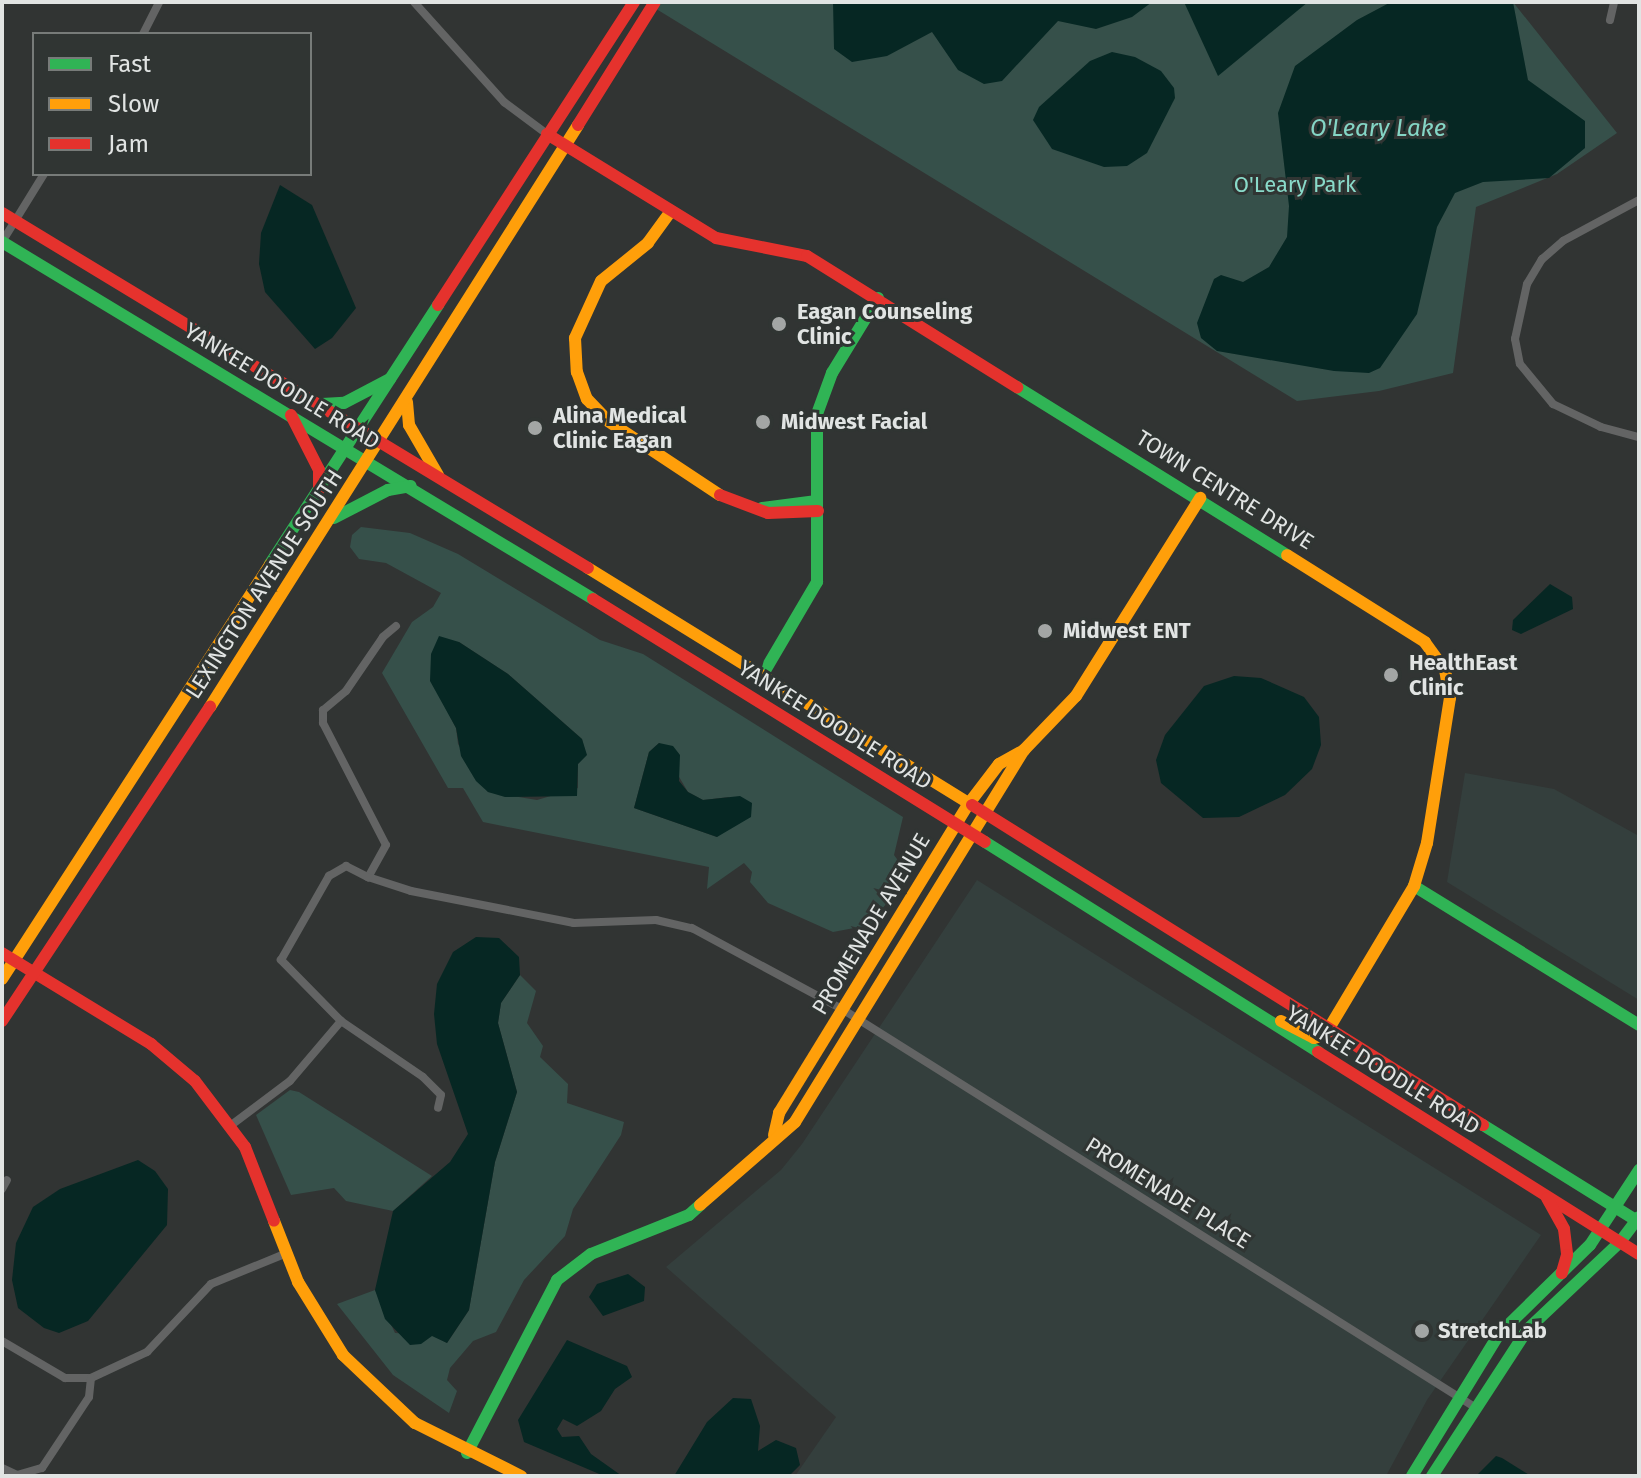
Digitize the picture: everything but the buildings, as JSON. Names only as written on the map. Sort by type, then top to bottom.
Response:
[{"type":"street","points":[[144,32],[159,2]]},
{"type":"street","points":[[414,2],[504,102],[547,134]]},
{"type":"street","name":"LEXINGTON AVENUE SOUTH","points":[[2,979],[8,957],[319,493],[634,2]]},
{"type":"street","name":"LEXINGTON AVENUE SOUTH","points":[[2,1021],[332,519],[655,2]]},
{"type":"street","points":[[1610,20],[1614,2]]},
{"type":"street","name":"TOWN CENTRE DRIVE","points":[[547,134],[716,238],[807,256],[878,298],[1406,626],[1445,670],[1450,708],[1427,843],[1414,886],[1330,1027]]},
{"type":"street","points":[[2,242],[43,176]]},
{"type":"street","points":[[1639,200],[1563,241],[1542,259],[1527,284],[1515,339],[1520,364],[1553,404],[1601,427],[1639,437]]},
{"type":"street","points":[[671,211],[648,243],[601,281],[575,338],[577,372],[587,399],[608,421],[702,486],[728,500],[762,508],[768,513],[817,506]]},
{"type":"street","name":"YANKEE DOODLE ROAD","points":[[2,213],[763,674],[986,818],[1330,1027],[1638,1220]]},
{"type":"street","name":"YANKEE DOODLE ROAD","points":[[2,242],[411,486],[1639,1254]]},
{"type":"street","points":[[763,674],[817,582],[817,414],[832,373],[878,298]]},
{"type":"street","points":[[318,404],[344,403],[393,378]]},
{"type":"street","points":[[407,401],[409,425],[440,478]]},
{"type":"street","points":[[289,413],[319,470],[319,493]]},
{"type":"street","points":[[332,519],[388,490],[411,486]]},
{"type":"street","name":"PROMENADE AVENUE","points":[[467,1453],[557,1280],[591,1254],[689,1215],[774,1135],[795,1122],[986,818],[1024,750],[1076,696],[1200,498]]},
{"type":"street","points":[[368,877],[386,845],[323,723],[323,710],[346,691],[396,626]]},
{"type":"street","name":"PROMENADE AVENUE","points":[[774,1135],[779,1113],[955,824],[999,764],[1024,750]]},
{"type":"street","name":"PROMENADE PLACE","points":[[341,1021],[281,960],[329,876],[346,866],[411,891],[574,923],[632,919],[692,928],[842,1009],[1476,1408]]},
{"type":"street","points":[[1414,886],[1639,1025]]},
{"type":"street","points":[[8,957],[172,1060],[245,1147],[315,1315],[359,1374],[415,1423],[467,1453],[521,1476]]},
{"type":"street","points":[[1214,987],[1314,1038],[1330,1027]]},
{"type":"street","points":[[230,1126],[290,1081],[341,1021],[423,1077],[441,1095],[438,1108]]},
{"type":"street","points":[[1412,1476],[1457,1396],[1508,1322],[1562,1273],[1602,1230],[1639,1170]]},
{"type":"street","points":[[1545,1195],[1564,1229],[1567,1255],[1562,1273]]},
{"type":"street","points":[[1432,1476],[1528,1329],[1620,1242],[1638,1220]]},
{"type":"street","points":[[2,1341],[65,1378],[91,1378],[147,1352],[211,1284],[287,1253]]},
{"type":"street","points":[[2,1468],[17,1475],[42,1468],[89,1397],[91,1378]]},
{"type":"shaded area","points":[[1465,773],[1554,789],[1639,836],[1639,1000],[1447,882]]},
{"type":"shaded area","points":[[977,880],[1541,1235],[1427,1400],[1386,1476],[795,1476],[836,1417],[666,1267],[781,1170],[802,1144]]},
{"type":"green space","name":"O'Leary Park","points":[[656,2],[1513,2],[1617,133],[1557,174],[1476,207],[1453,373],[1379,391],[1297,401],[653,7]]},
{"type":"green space","points":[[361,527],[410,533],[458,554],[600,640],[643,654],[903,817],[894,855],[905,870],[901,884],[870,925],[833,932],[768,903],[750,882],[752,872],[744,863],[707,889],[709,867],[483,822],[463,788],[448,788],[382,673],[412,622],[433,607],[441,593],[386,563],[359,559],[350,547],[352,535]],"holes":[[[459,642],[508,674],[582,739],[586,755],[578,764],[578,788],[537,800],[488,792],[458,744],[456,728],[444,705]],[[659,743],[688,792],[703,800],[729,797],[717,837],[634,808],[649,752]]]},
{"type":"green space","points":[[520,975],[536,991],[527,1023],[543,1046],[540,1057],[568,1084],[567,1103],[624,1122],[621,1135],[573,1209],[565,1236],[524,1280],[496,1332],[473,1341],[450,1368],[447,1380],[457,1391],[449,1413],[393,1375],[337,1304],[375,1290],[395,1333],[432,1335],[447,1343],[469,1310],[495,1162],[517,1092],[498,1023],[501,1003]]},
{"type":"green space","points":[[290,1090],[299,1092],[432,1176],[393,1211],[346,1201],[334,1188],[291,1195],[256,1115]]},
{"type":"water","points":[[833,2],[1152,2],[1132,17],[1096,29],[1058,21],[1002,81],[984,84],[958,70],[932,32],[887,56],[852,62],[834,49]]},
{"type":"water","points":[[1184,2],[1308,2],[1218,76]]},
{"type":"water","name":"O'Leary Lake","points":[[1391,2],[1513,2],[1528,80],[1585,121],[1585,148],[1549,178],[1483,182],[1455,193],[1437,227],[1417,314],[1380,368],[1369,373],[1334,371],[1217,351],[1201,338],[1197,323],[1214,279],[1221,275],[1243,282],[1269,267],[1287,237],[1289,206],[1278,113],[1295,66],[1357,20]]},
{"type":"water","points":[[1112,52],[1135,57],[1161,71],[1174,88],[1175,98],[1147,153],[1127,166],[1104,167],[1052,149],[1033,120],[1039,107],[1090,61]]},
{"type":"water","points":[[280,185],[312,205],[356,308],[332,338],[315,349],[265,292],[259,264],[261,233]]},
{"type":"water","points":[[1550,584],[1572,597],[1573,609],[1521,634],[1512,630],[1513,620]]},
{"type":"water","points":[[439,636],[459,642],[508,674],[582,739],[587,755],[578,764],[577,796],[505,797],[488,792],[476,781],[461,756],[456,728],[430,681],[431,654]]},
{"type":"water","points":[[1234,676],[1261,678],[1304,697],[1319,717],[1321,745],[1312,769],[1285,795],[1239,817],[1203,818],[1161,783],[1156,760],[1165,735],[1204,686]]},
{"type":"water","points":[[659,743],[673,746],[680,755],[679,781],[688,792],[703,800],[740,796],[752,803],[751,817],[717,837],[634,808],[649,752]]},
{"type":"water","points":[[476,937],[499,938],[519,957],[520,975],[501,1003],[498,1023],[517,1092],[495,1162],[469,1310],[447,1343],[432,1336],[421,1344],[410,1345],[385,1319],[375,1290],[393,1211],[450,1162],[468,1134],[437,1044],[434,1014],[437,984],[453,952]]},
{"type":"water","points":[[138,1160],[155,1171],[168,1189],[167,1225],[88,1321],[59,1333],[44,1328],[18,1308],[12,1280],[16,1243],[33,1207],[60,1189]]},
{"type":"water","points":[[628,1274],[645,1287],[644,1301],[603,1316],[589,1297],[597,1284]]},
{"type":"water","points":[[567,1340],[627,1366],[632,1377],[615,1389],[601,1411],[577,1426],[563,1419],[557,1429],[562,1437],[579,1436],[591,1454],[622,1476],[604,1476],[524,1442],[518,1420]]},
{"type":"water","points":[[733,1398],[751,1399],[760,1426],[758,1451],[776,1440],[796,1448],[800,1465],[789,1476],[674,1476],[707,1422]]},
{"type":"water","points":[[1496,1456],[1502,1458],[1531,1476],[1476,1476]]},
{"type":"traffic: fast","points":[[2,242],[593,599]]},
{"type":"traffic: fast","points":[[763,674],[817,582],[817,414],[832,373],[878,298]]},
{"type":"traffic: fast","points":[[270,564],[438,305]]},
{"type":"traffic: fast","points":[[322,404],[344,403],[390,379]]},
{"type":"traffic: fast","points":[[1017,387],[1287,555]]},
{"type":"traffic: fast","points":[[334,518],[388,490],[411,486]]},
{"type":"traffic: fast","points":[[762,508],[817,501]]},
{"type":"traffic: fast","points":[[985,842],[1318,1052]]},
{"type":"traffic: fast","points":[[1414,886],[1639,1025]]},
{"type":"traffic: fast","points":[[1483,1125],[1639,1222]]},
{"type":"traffic: fast","points":[[1412,1476],[1499,1334],[1590,1245],[1639,1170]]},
{"type":"traffic: fast","points":[[467,1453],[557,1280],[591,1254],[689,1215],[700,1205]]},
{"type":"traffic: fast","points":[[1432,1476],[1528,1329],[1620,1242],[1639,1217]]},
{"type":"traffic: slow","points":[[210,707],[578,125]]},
{"type":"traffic: slow","points":[[671,211],[648,243],[601,281],[575,338],[577,372],[587,399],[608,421],[720,495]]},
{"type":"traffic: slow","points":[[407,402],[409,425],[438,475]]},
{"type":"traffic: slow","points":[[774,1135],[779,1113],[967,806],[999,764],[1024,750],[1076,696],[1200,498]]},
{"type":"traffic: slow","points":[[1281,1021],[1314,1038],[1325,1035],[1414,886],[1427,843],[1450,698],[1445,670],[1425,642],[1287,555]]},
{"type":"traffic: slow","points":[[2,979],[270,564]]},
{"type":"traffic: slow","points":[[588,568],[972,805]]},
{"type":"traffic: slow","points":[[700,1205],[795,1122],[1024,750]]},
{"type":"traffic: slow","points":[[274,1221],[298,1282],[343,1355],[415,1423],[521,1476]]},
{"type":"traffic: jam","points":[[438,305],[634,2]]},
{"type":"traffic: jam","points":[[578,125],[655,2]]},
{"type":"traffic: jam","points":[[547,134],[716,238],[807,256],[1017,387]]},
{"type":"traffic: jam","points":[[2,213],[588,568]]},
{"type":"traffic: jam","points":[[291,415],[319,470],[319,490]]},
{"type":"traffic: jam","points":[[720,495],[768,513],[818,511]]},
{"type":"traffic: jam","points":[[593,599],[985,842]]},
{"type":"traffic: jam","points":[[2,1021],[210,707]]},
{"type":"traffic: jam","points":[[972,805],[1483,1125]]},
{"type":"traffic: jam","points":[[2,953],[151,1044],[195,1081],[245,1147],[274,1221]]},
{"type":"traffic: jam","points":[[1318,1052],[1639,1254]]},
{"type":"traffic: jam","points":[[1547,1198],[1564,1229],[1567,1255],[1562,1273]]},
{"type":"place","name":"Eagan Counseling Clinic","points":[[779,324]]},
{"type":"place","name":"Midwest Facial","points":[[763,422]]},
{"type":"place","name":"Alina Medical Clinic Eagan","points":[[535,428]]},
{"type":"place","name":"Midwest ENT","points":[[1045,631]]},
{"type":"place","name":"HealthEast Clinic","points":[[1391,675]]},
{"type":"place","name":"StretchLab","points":[[1422,1331]]}]
